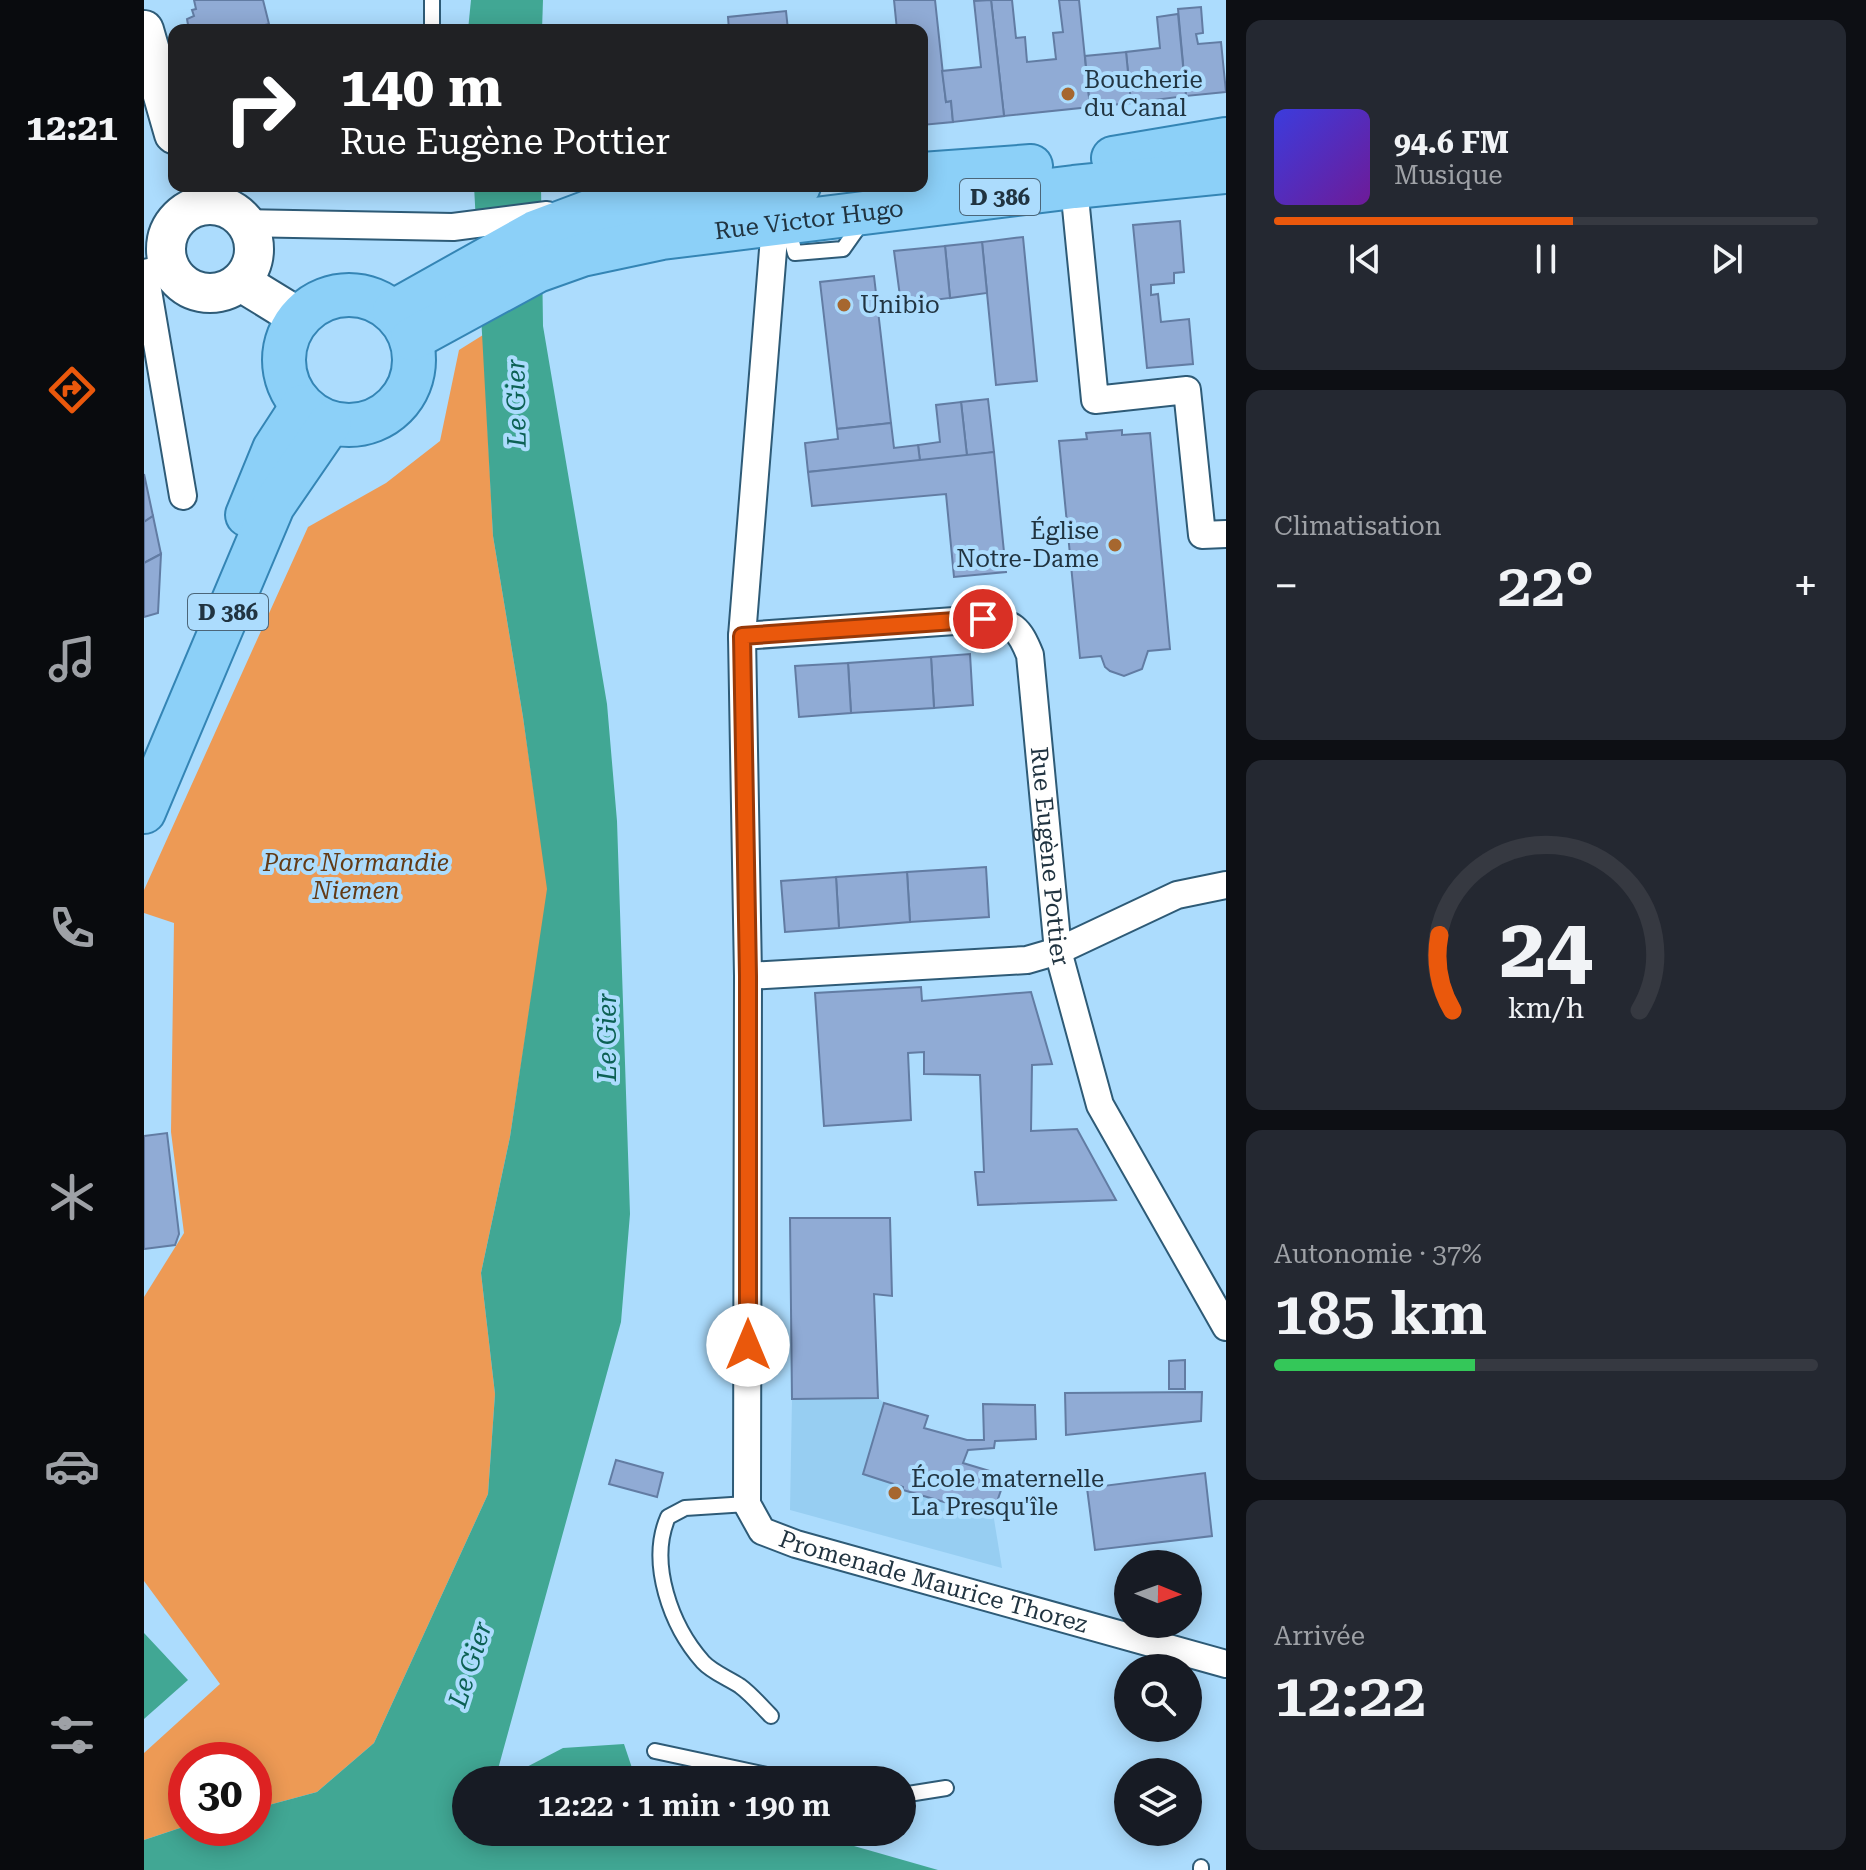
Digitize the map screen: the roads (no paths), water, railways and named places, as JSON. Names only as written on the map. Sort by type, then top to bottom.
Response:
[{"type":"main road","points":[[144,30],[168,113]]},
{"type":"main road","name":"Rue Victor Hugo","points":[[928,174],[1095,161],[1226,139]]},
{"type":"main road","name":"Rue Victor Hugo","points":[[403,325],[460,292],[535,232],[591,211],[785,206],[868,213],[1226,172]]},
{"type":"main road","points":[[194,196],[237,213],[247,223],[254,238],[255,254],[241,282],[226,291],[209,294],[193,291],[179,281],[153,271],[166,249],[170,231],[194,196]]},
{"type":"main road","name":"Rue Victor Hugo","points":[[460,292],[582,255],[785,206]]},
{"type":"main road","points":[[241,282],[298,317]]},
{"type":"main road","points":[[345,293],[371,297],[403,325],[415,360],[411,382],[400,400],[385,415],[349,426],[316,414],[288,386],[283,362],[286,338],[298,317],[320,300],[345,293]]},
{"type":"main road","name":"D 386","points":[[144,740],[230,555],[274,449],[316,414]]},
{"type":"main road","name":"D 386","points":[[144,812],[273,506],[316,414]]},
{"type":"street","points":[[1074,187],[1095,400],[1187,390],[1202,535],[1226,534]]},
{"type":"street","points":[[747,1504],[748,976],[742,636],[785,206]]},
{"type":"street","name":"Rue Victor Hugo","points":[[247,223],[453,227],[591,211]]},
{"type":"street","points":[[153,271],[183,496]]},
{"type":"street","name":"Rue Eugène Pottier","points":[[742,636],[983,619],[1005,621],[1022,635],[1030,655],[1058,951],[1100,1105],[1226,1327]]},
{"type":"street","points":[[748,976],[1027,960],[1058,951],[1177,895],[1226,885]]},
{"type":"street","name":"Promenade Maurice Thorez","points":[[747,1504],[762,1531],[796,1544],[1226,1664]]},
{"type":"lane","points":[[432,0],[432,24]]},
{"type":"lane","points":[[747,1504],[685,1508],[668,1517],[661,1532],[662,1570],[676,1623],[705,1664],[743,1688],[771,1716]]},
{"type":"lane","points":[[655,1751],[725,1766]]},
{"type":"lane","points":[[916,1793],[946,1788]]},
{"type":"water","points":[[471,0],[543,0],[542,24],[469,24]]},
{"type":"water","name":"Le Gier","points":[[474,192],[541,192],[543,326],[607,704],[617,821],[630,1214],[621,1322],[499,1766],[452,1766],[452,1846],[854,1846],[938,1870],[144,1870],[144,1840],[168,1832],[168,1846],[272,1846],[272,1804],[317,1792],[374,1743],[488,1494],[495,1394],[481,1273],[510,1137],[547,889],[493,536]]},
{"type":"water","points":[[144,1633],[188,1680],[144,1719]]},
{"type":"water","points":[[624,1744],[631,1766],[529,1766],[563,1748]]},
{"type":"place","name":"Boucherie du Canal","points":[[1068,94]]},
{"type":"place","name":"Unibio","points":[[844,305]]},
{"type":"place","name":"Église Notre-Dame","points":[[1115,545]]},
{"type":"place","name":"École maternelle La Presqu'île","points":[[895,1493]]},
{"type":"park label","name":"Parc Normandie Niemen","points":[[356,877]]}]
